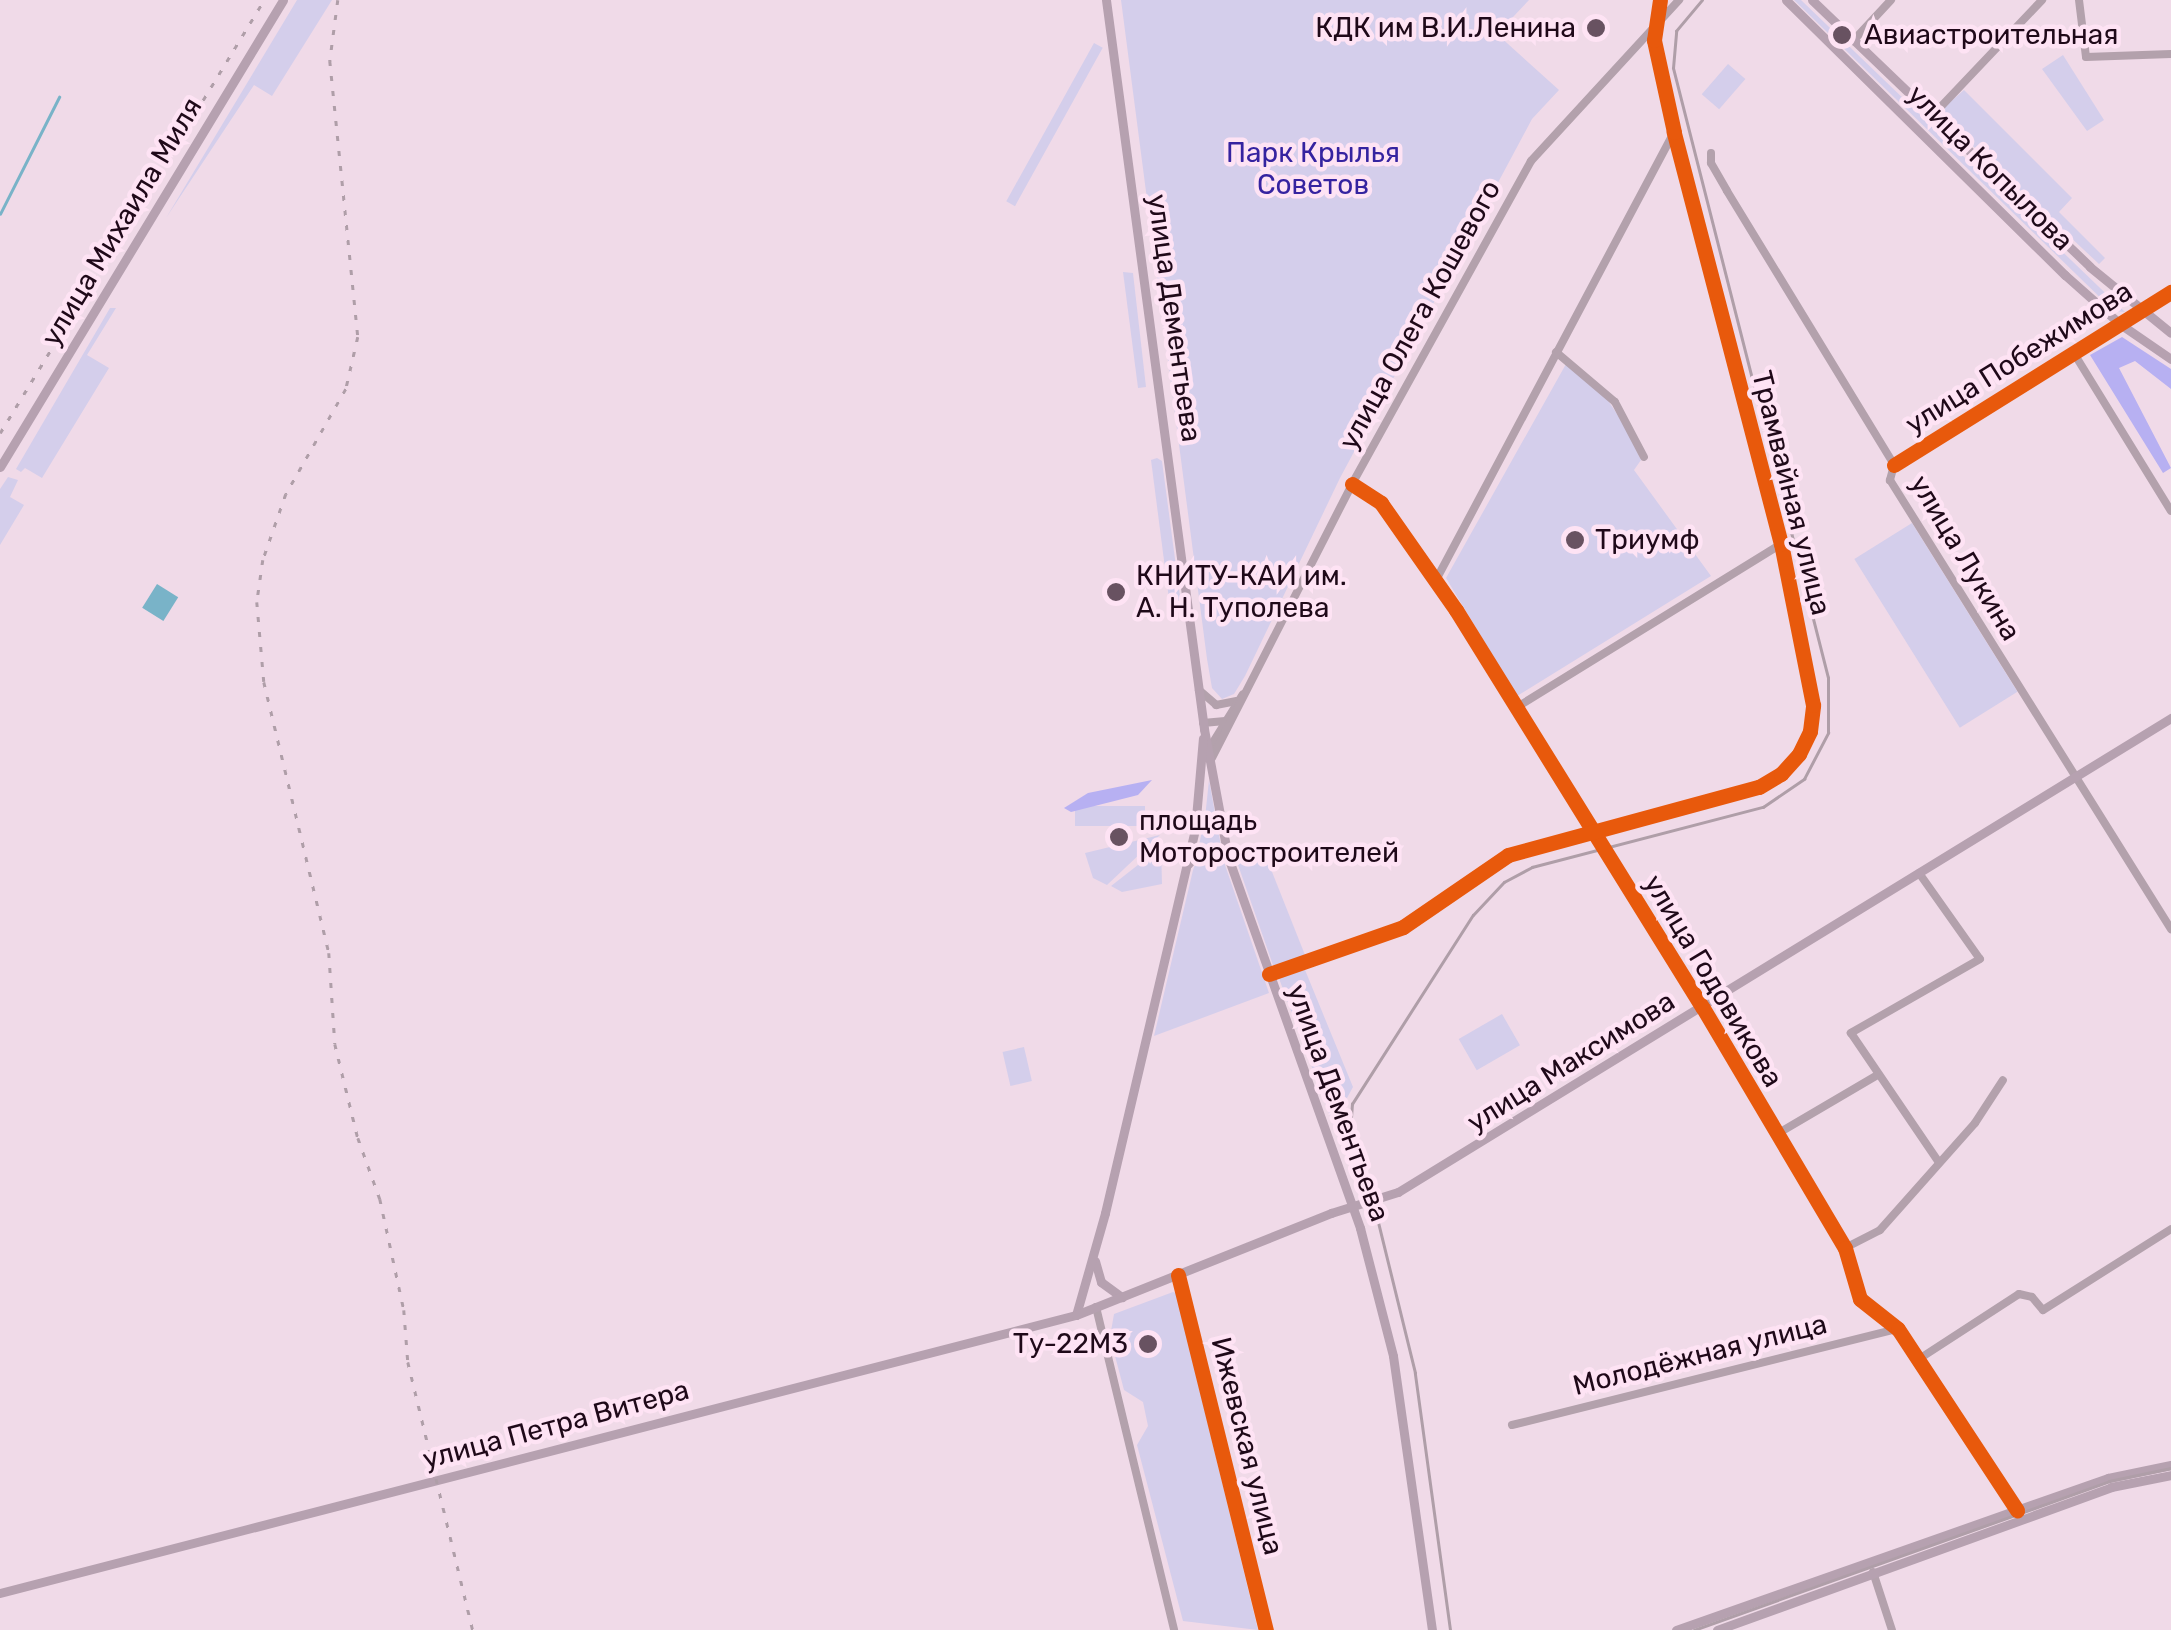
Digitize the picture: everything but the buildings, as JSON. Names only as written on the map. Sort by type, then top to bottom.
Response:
[{"type":"main road","name":"улица Михаила Миля","points":[[0,466],[283,0]]},
{"type":"main road","name":"улица Дементьева","points":[[1106,0],[1203,726],[1228,857],[1352,1206],[1393,1356],[1432,1630]]},
{"type":"main road","name":"улица Копылова","points":[[1786,0],[2120,324],[2171,359]]},
{"type":"main road","name":"улица Копылова","points":[[1812,0],[2141,311],[2171,333]]},
{"type":"main road","name":"улица Максимова","points":[[1122,1297],[1416,1183],[2171,718]]},
{"type":"main road","points":[[1076,1315],[1096,1249],[1196,828],[1208,754]]},
{"type":"main road","points":[[1186,866],[1196,855],[1210,850],[1228,857]]},
{"type":"main road","points":[[1096,1249],[1098,1276],[1122,1297]]},
{"type":"main road","name":"улица Петра Витера","points":[[0,1593],[1076,1315],[1122,1297]]},
{"type":"main road","points":[[1676,1630],[2108,1478],[2171,1465]]},
{"type":"main road","points":[[1718,1630],[2111,1487],[2171,1475]]},
{"type":"street","name":"Трамвайная улица","points":[[1269,974],[1403,927],[1508,855],[1759,787],[1781,774],[1798,754],[1810,730],[1813,705],[1780,544],[1654,40],[1660,0]]},
{"type":"street","name":"улица Олега Кошевого","points":[[1208,754],[1230,720],[1352,484],[1531,161],[1679,0]]},
{"type":"street","points":[[1853,40],[1891,0]]},
{"type":"street","points":[[1932,116],[2042,0]]},
{"type":"street","points":[[2079,0],[2086,57],[2171,54]]},
{"type":"street","points":[[1436,580],[1674,132]]},
{"type":"street","name":"улица Лукина","points":[[1711,153],[1711,163],[1727,191],[1894,465],[1890,480],[2171,930]]},
{"type":"street","name":"улица Побежимова","points":[[1894,465],[2171,292]]},
{"type":"street","points":[[1556,352],[1615,402],[1644,456]]},
{"type":"street","points":[[2074,356],[2171,511]]},
{"type":"street","name":"улица Годовикова","points":[[1352,484],[1381,503],[1436,580],[1703,1008],[1844,1248],[1858,1294],[1898,1330],[2017,1510]]},
{"type":"street","points":[[1514,709],[1780,544]]},
{"type":"street","name":"улица Олега Кошевого","points":[[1230,720],[1248,686]]},
{"type":"street","points":[[1199,690],[1216,705],[1237,701]]},
{"type":"street","points":[[1203,726],[1230,720]]},
{"type":"street","points":[[1919,873],[1980,959],[1851,1034],[1876,1076],[1938,1161]]},
{"type":"street","points":[[1777,1134],[1876,1076]]},
{"type":"street","points":[[1844,1248],[1880,1230],[1975,1123],[2003,1080]]},
{"type":"street","points":[[1919,1359],[2019,1294],[2032,1296],[2043,1310],[2171,1229]]},
{"type":"street","name":"Ижевская улица","points":[[1178,1275],[1266,1630]]},
{"type":"street","points":[[1096,1307],[1174,1630]]},
{"type":"street","name":"Молодёжная улица","points":[[1512,1425],[1898,1330]]},
{"type":"street","points":[[1873,1572],[1892,1630]]},
{"type":"green space","points":[[297,0],[332,0],[272,96],[254,85],[166,218]]},
{"type":"green space","name":"Парк Крылья Советов","points":[[1121,0],[1529,0],[1497,34],[1559,90],[1532,119],[1340,478],[1245,676],[1234,694],[1222,699],[1212,688],[1207,659]]},
{"type":"green space","points":[[1794,0],[1801,0],[2125,312],[2114,311]]},
{"type":"green space","points":[[1094,43],[1103,48],[1015,206],[1006,201]]},
{"type":"green space","points":[[2063,55],[2104,120],[2087,131],[2042,69]]},
{"type":"green space","points":[[1728,64],[1745,79],[1719,109],[1702,94]]},
{"type":"green space","points":[[1964,90],[2072,198],[2059,212],[2105,258],[2099,264],[1942,117],[1940,111]]},
{"type":"green space","points":[[1123,272],[1133,273],[1146,387],[1138,388]]},
{"type":"green space","points":[[110,308],[116,308],[87,355],[109,368],[42,478],[25,468],[21,472],[16,469]]},
{"type":"green space","name":"Триумф","points":[[1566,364],[1601,390],[1641,460],[1634,470],[1711,576],[1517,696],[1446,578]]},
{"type":"green space","points":[[1151,460],[1162,461],[1181,604],[1170,607]]},
{"type":"green space","points":[[8,477],[18,480],[10,497],[24,505],[0,545],[0,489]]},
{"type":"green space","points":[[1912,523],[2017,692],[1960,728],[1854,559]]},
{"type":"green space","points":[[1209,780],[1221,846],[1198,849],[1205,818]]},
{"type":"green space","points":[[1075,806],[1145,806],[1145,826],[1075,826]]},
{"type":"green space","points":[[1160,835],[1107,885],[1093,878],[1085,853]]},
{"type":"green space","points":[[1161,847],[1162,884],[1122,892],[1111,886]]},
{"type":"green space","points":[[1265,854],[1305,955],[1278,967],[1273,965],[1237,862]]},
{"type":"green space","points":[[1211,856],[1224,862],[1269,993],[1154,1036],[1193,870],[1197,860]]},
{"type":"green space","points":[[1303,965],[1353,1087],[1342,1107],[1345,1138],[1339,1140],[1277,973]]},
{"type":"green space","points":[[1502,1014],[1520,1045],[1477,1070],[1459,1039]]},
{"type":"green space","points":[[1024,1047],[1032,1081],[1010,1086],[1003,1052]]},
{"type":"green space","points":[[1173,1292],[1258,1630],[1183,1621],[1137,1445],[1148,1426],[1143,1402],[1124,1390],[1110,1337],[1114,1314]]},
{"type":"shaded area","points":[[2122,337],[2171,369],[2171,389],[2135,361],[2119,368],[2171,468],[2163,473],[2090,355]]},
{"type":"shaded area","points":[[1152,780],[1138,795],[1071,812],[1064,808],[1088,793]]},
{"type":"water","points":[[157,584],[178,597],[163,621],[142,608]]},
{"type":"waterway","points":[[0,214],[59,97]]},
{"type":"tram line","points":[[1450,1630],[1415,1373],[1375,1210],[1350,1132],[1352,1104],[1473,915],[1504,882],[1532,867],[1763,807],[1804,779],[1828,733],[1828,678],[1673,68],[1676,31],[1702,0]]},
{"type":"tram line","points":[[1694,1630],[2109,1481],[2171,1468]]},
{"type":"railway","points":[[0,433],[264,0]]},
{"type":"railway","points":[[338,0],[330,61],[358,337],[346,389],[286,494],[263,560],[257,602],[264,682],[329,953],[335,1044],[358,1138],[380,1199],[404,1310],[408,1362],[473,1630]]},
{"type":"cycle path","points":[[1269,974],[1403,927],[1508,855],[1759,787],[1781,774],[1799,754],[1810,731],[1813,705],[1781,544],[1674,132],[1654,40],[1660,0]]},
{"type":"cycle path","points":[[1894,465],[2171,292]]},
{"type":"cycle path","points":[[1352,484],[1381,503],[1456,610],[1703,1008],[1845,1248],[1860,1299],[1898,1329],[2017,1510]]},
{"type":"cycle path","points":[[1178,1275],[1266,1630]]},
{"type":"place","name":"КДК им В.И.Ленина","points":[[1596,28]]},
{"type":"place","name":"Авиастроительная","points":[[1842,35]]},
{"type":"place","name":"Триумф","points":[[1575,540]]},
{"type":"place","name":"КНИТУ-КАИ им. А. Н. Туполева","points":[[1116,592]]},
{"type":"place","name":"площадь Моторостроителей","points":[[1119,837]]},
{"type":"place","name":"Ту-22М3","points":[[1148,1344]]}]
